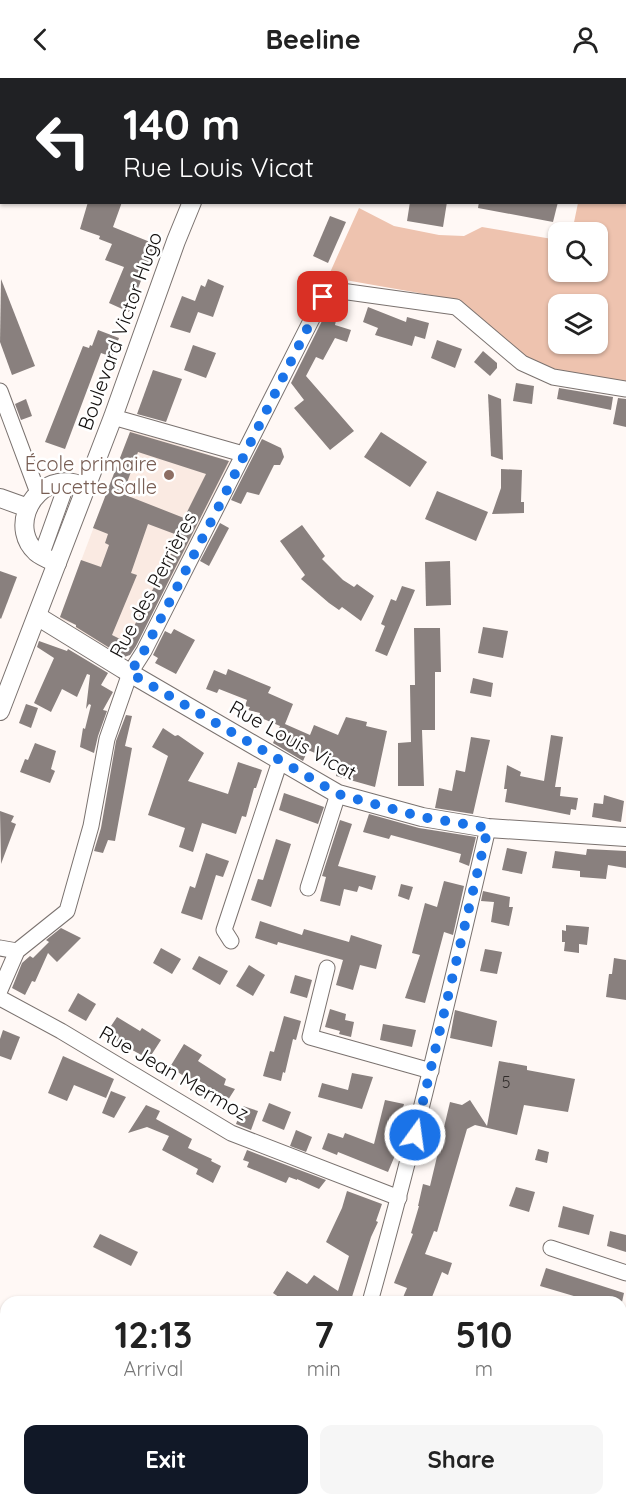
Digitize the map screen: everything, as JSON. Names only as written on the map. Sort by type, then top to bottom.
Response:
[{"type":"street","name":"Boulevard Victor Hugo","points":[[0,711],[37,616],[49,560],[77,485],[113,417],[191,204]]},
{"type":"street","name":"Rue des Perrières","points":[[0,990],[17,951],[67,911],[91,826],[107,739],[130,673],[216,512],[323,297],[341,291],[456,308],[522,363],[553,377],[626,388]]},
{"type":"street","points":[[0,391],[33,501]]},
{"type":"street","points":[[113,417],[243,454]]},
{"type":"street","points":[[49,560],[31,546],[26,534],[25,518],[33,501],[50,485],[59,482],[77,485]]},
{"type":"street","points":[[0,498],[33,501]]},
{"type":"street","name":"Rue Louis Vicat","points":[[37,616],[338,794],[422,817],[488,828],[626,837]]},
{"type":"street","points":[[231,942],[224,930],[280,761]]},
{"type":"street","points":[[308,888],[338,794]]},
{"type":"street","points":[[372,1296],[431,1071],[488,828]]},
{"type":"street","points":[[0,948],[17,951]]},
{"type":"street","points":[[327,968],[310,1037],[431,1071]]},
{"type":"street","name":"Rue Jean Mermoz","points":[[0,998],[61,1031],[231,1133],[399,1198]]},
{"type":"street","points":[[551,1248],[626,1273]]},
{"type":"shaded area","points":[[578,204],[626,204],[626,385],[588,380],[535,365],[459,300],[328,277],[359,208],[394,226],[439,235],[464,236],[482,227],[548,238],[548,282],[608,282],[608,222],[574,222]]},
{"type":"shaded area","points":[[131,429],[232,462],[131,654],[123,657],[75,628],[76,625],[59,619]]},
{"type":"building","points":[[87,204],[121,204],[113,227],[155,244],[129,312],[109,303],[124,267],[105,260],[112,244],[99,239],[100,236],[80,229]]},
{"type":"building","points":[[410,204],[447,204],[443,227],[407,221]]},
{"type":"building","points":[[479,204],[558,204],[553,222],[478,208]]},
{"type":"building","points":[[330,216],[346,222],[328,263],[313,256]]},
{"type":"building","points":[[1,279],[35,366],[12,375],[0,342]]},
{"type":"building","points":[[208,279],[224,286],[213,317],[198,312],[190,333],[170,327],[182,296],[195,301],[201,285],[205,287]]},
{"type":"building","points":[[329,307],[338,312],[335,325],[351,330],[347,342],[335,338],[323,360],[316,357],[306,376],[354,431],[330,450],[294,408],[304,400],[291,383]]},
{"type":"building","points":[[368,307],[406,322],[407,317],[429,323],[425,339],[415,336],[412,346],[375,335],[378,328],[363,322]]},
{"type":"building","points":[[98,330],[119,338],[112,357],[101,353],[65,449],[45,442],[83,346],[89,348],[90,345],[92,346]]},
{"type":"building","points":[[437,340],[462,349],[455,368],[431,358]]},
{"type":"building","points":[[193,345],[216,353],[206,378],[184,370]]},
{"type":"building","points":[[483,351],[497,363],[497,368],[490,376],[474,362]]},
{"type":"building","points":[[153,370],[182,379],[166,422],[137,414]]},
{"type":"building","points":[[516,383],[534,386],[532,404],[513,401]]},
{"type":"building","points":[[559,388],[613,397],[611,410],[557,399]]},
{"type":"building","points":[[488,394],[501,399],[503,460],[491,456]]},
{"type":"building","points":[[618,398],[626,399],[626,427],[613,424]]},
{"type":"building","points":[[26,399],[32,416],[21,420],[15,404]]},
{"type":"building","points":[[130,432],[229,461],[136,646],[130,655],[124,657],[60,617],[81,560],[101,567],[109,545],[105,543],[108,534],[93,528]],"holes":[[[138,452],[206,474],[184,518],[123,494]],[[148,524],[180,536],[126,642],[112,635],[137,575],[131,573]]]},
{"type":"building","points":[[381,432],[427,462],[410,487],[364,457]]},
{"type":"building","points":[[262,439],[281,448],[284,457],[280,465],[274,465],[259,495],[247,492],[241,504],[231,500]]},
{"type":"building","points":[[501,469],[522,470],[521,502],[524,502],[524,513],[492,514],[501,488]]},
{"type":"building","points":[[437,491],[488,512],[476,541],[425,519]]},
{"type":"building","points":[[220,523],[229,528],[209,566],[200,561]]},
{"type":"building","points":[[302,525],[325,556],[322,559],[343,580],[354,587],[357,584],[374,596],[361,621],[342,607],[339,610],[329,603],[301,579],[305,575],[280,541]]},
{"type":"building","points":[[450,561],[451,605],[426,606],[425,562]]},
{"type":"building","points":[[0,571],[17,577],[1,619],[0,618]]},
{"type":"building","points":[[402,586],[415,590],[387,656],[375,651],[385,626],[381,624],[391,599],[396,601]]},
{"type":"building","points":[[483,627],[508,631],[503,658],[478,653]]},
{"type":"building","points":[[414,628],[440,628],[441,672],[435,672],[435,730],[422,730],[424,786],[398,786],[398,743],[411,742],[410,685],[415,685]]},
{"type":"building","points":[[174,629],[195,640],[176,674],[155,663],[158,658],[153,655],[165,631],[171,634]]},
{"type":"building","points":[[39,641],[67,651],[68,649],[108,673],[101,685],[113,692],[103,710],[107,711],[94,753],[80,747],[83,728],[85,729],[91,705],[89,704],[86,709],[90,675],[87,674],[77,697],[62,689],[51,712],[34,703],[54,658],[37,647]]},
{"type":"building","points":[[228,669],[271,687],[268,693],[293,704],[285,724],[310,735],[314,725],[338,735],[346,717],[367,722],[366,726],[387,731],[375,787],[336,776],[338,763],[308,750],[303,761],[273,743],[280,726],[259,717],[260,713],[248,710],[250,707],[245,706],[247,700],[219,689],[217,693],[206,689],[214,670],[226,675]]},
{"type":"building","points":[[473,678],[493,683],[491,697],[470,693]]},
{"type":"building","points":[[26,704],[38,708],[31,728],[19,723]]},
{"type":"building","points":[[126,715],[132,716],[125,746],[132,748],[115,841],[108,840],[103,853],[94,851],[101,828],[116,741]]},
{"type":"building","points":[[163,728],[175,736],[178,735],[204,753],[188,781],[228,794],[238,762],[262,770],[246,817],[242,816],[236,834],[202,823],[193,852],[179,847],[185,828],[148,815],[168,756],[152,747]]},
{"type":"building","points":[[551,735],[563,737],[555,787],[561,787],[560,796],[578,798],[576,810],[571,809],[570,815],[505,802],[507,765],[521,772],[520,776],[544,781]]},
{"type":"building","points":[[471,737],[490,740],[473,814],[435,808],[439,788],[452,791],[456,770],[465,772]]},
{"type":"building","points":[[35,743],[56,751],[51,769],[55,771],[50,783],[20,772]]},
{"type":"building","points":[[284,793],[324,807],[318,824],[279,810]]},
{"type":"building","points":[[604,795],[624,801],[621,822],[592,817],[594,803],[603,804]]},
{"type":"building","points":[[0,811],[14,816],[11,822],[16,824],[1,864]]},
{"type":"building","points":[[369,814],[419,828],[476,837],[469,866],[459,862],[461,854],[391,835],[389,839],[363,832]]},
{"type":"building","points":[[340,820],[352,824],[338,866],[376,876],[372,890],[359,886],[357,892],[344,889],[340,906],[320,901],[326,877],[322,876]]},
{"type":"building","points":[[276,839],[291,844],[271,907],[251,900],[258,879],[263,880]]},
{"type":"building","points":[[507,848],[527,852],[522,874],[502,870]]},
{"type":"building","points":[[587,849],[626,851],[626,868],[608,865],[606,879],[580,877],[580,871],[552,868],[555,851],[586,855]]},
{"type":"building","points":[[206,853],[229,861],[223,877],[216,875],[202,920],[181,913],[190,886],[195,888]]},
{"type":"building","points":[[444,881],[464,886],[453,935],[444,932],[425,1003],[405,998],[420,955],[412,953],[425,903],[437,907]]},
{"type":"building","points":[[401,884],[413,887],[409,900],[398,896]]},
{"type":"building","points":[[483,891],[510,897],[509,907],[513,907],[509,926],[491,922],[494,902],[481,901]]},
{"type":"building","points":[[260,921],[302,935],[304,929],[349,942],[351,935],[382,945],[376,969],[360,965],[353,990],[336,985],[343,960],[255,938]]},
{"type":"building","points":[[566,925],[589,927],[587,945],[579,944],[579,953],[564,951],[565,942],[562,942],[562,930],[566,931]]},
{"type":"building","points":[[61,928],[81,938],[57,962],[48,953],[35,982],[32,981],[25,995],[12,988],[22,963],[30,956],[33,958],[49,942],[46,940]]},
{"type":"building","points":[[161,948],[181,959],[172,974],[153,963]]},
{"type":"building","points":[[485,949],[502,952],[497,974],[480,971]]},
{"type":"building","points":[[199,956],[228,971],[220,985],[192,969]]},
{"type":"building","points":[[614,958],[626,960],[626,1000],[606,997]]},
{"type":"building","points":[[249,965],[265,975],[253,996],[236,986]]},
{"type":"building","points":[[295,975],[312,980],[307,998],[290,993]]},
{"type":"building","points":[[78,993],[96,1004],[86,1021],[68,1011]]},
{"type":"building","points":[[330,1009],[346,1014],[345,1020],[354,1022],[351,1037],[325,1027]]},
{"type":"building","points":[[455,1010],[497,1021],[492,1047],[450,1038]]},
{"type":"building","points":[[284,1016],[301,1021],[296,1040],[293,1039],[281,1081],[263,1076],[270,1051],[274,1052]]},
{"type":"building","points":[[117,1017],[140,1031],[142,1028],[161,1040],[150,1057],[145,1057],[105,1035]]},
{"type":"building","points":[[383,1024],[416,1030],[412,1047],[380,1040]]},
{"type":"building","points":[[3,1030],[20,1037],[11,1060],[0,1056],[0,1039]]},
{"type":"building","points":[[184,1044],[202,1055],[198,1061],[226,1079],[224,1085],[235,1089],[228,1100],[195,1078],[193,1082],[170,1067]]},
{"type":"building","points":[[63,1056],[114,1079],[106,1098],[74,1085],[67,1101],[48,1093]]},
{"type":"building","points":[[499,1061],[527,1066],[527,1070],[575,1079],[568,1112],[524,1105],[517,1135],[475,1125],[467,1129],[437,1232],[434,1231],[425,1254],[452,1263],[448,1275],[442,1272],[432,1296],[404,1296],[407,1288],[394,1283],[413,1234],[411,1233],[423,1184],[430,1186],[450,1102],[462,1105],[470,1100],[487,1126]]},
{"type":"building","points":[[352,1073],[373,1077],[362,1109],[318,1097],[322,1083],[348,1090]]},
{"type":"building","points":[[111,1091],[126,1097],[114,1118],[102,1113]]},
{"type":"building","points":[[385,1100],[404,1104],[392,1151],[396,1153],[388,1172],[338,1152],[337,1155],[322,1149],[328,1133],[343,1138],[345,1133],[374,1144]]},
{"type":"building","points":[[269,1103],[291,1112],[284,1130],[262,1121]]},
{"type":"building","points":[[146,1105],[160,1111],[156,1119],[192,1139],[188,1148],[212,1159],[211,1161],[221,1166],[213,1183],[196,1174],[198,1169],[162,1150],[169,1136],[147,1127],[128,1133]]},
{"type":"building","points":[[243,1106],[258,1111],[251,1130],[236,1124]]},
{"type":"building","points":[[296,1130],[312,1137],[306,1152],[290,1146]]},
{"type":"building","points":[[538,1149],[549,1152],[547,1163],[535,1160]]},
{"type":"building","points":[[247,1150],[326,1180],[319,1189],[289,1177],[286,1183],[247,1167],[249,1162],[243,1160]]},
{"type":"building","points":[[516,1187],[535,1192],[529,1212],[509,1206]]},
{"type":"building","points":[[347,1191],[382,1204],[352,1296],[277,1296],[273,1293],[287,1271],[307,1284],[314,1275],[338,1291],[349,1256],[326,1242],[342,1208]]},
{"type":"building","points":[[563,1206],[594,1215],[589,1235],[558,1227]]},
{"type":"building","points":[[610,1231],[626,1235],[626,1252],[607,1246]]},
{"type":"building","points":[[100,1234],[138,1252],[131,1266],[93,1247]]},
{"type":"building","points":[[546,1268],[624,1293],[623,1296],[574,1296],[540,1286]]},
{"type":"place","name":"École primaire Lucette Salle","points":[[169,475]]},
{"type":"route","points":[[323,297],[216,512],[144,651],[130,673],[338,794],[422,817],[488,828],[415,1135]]}]
